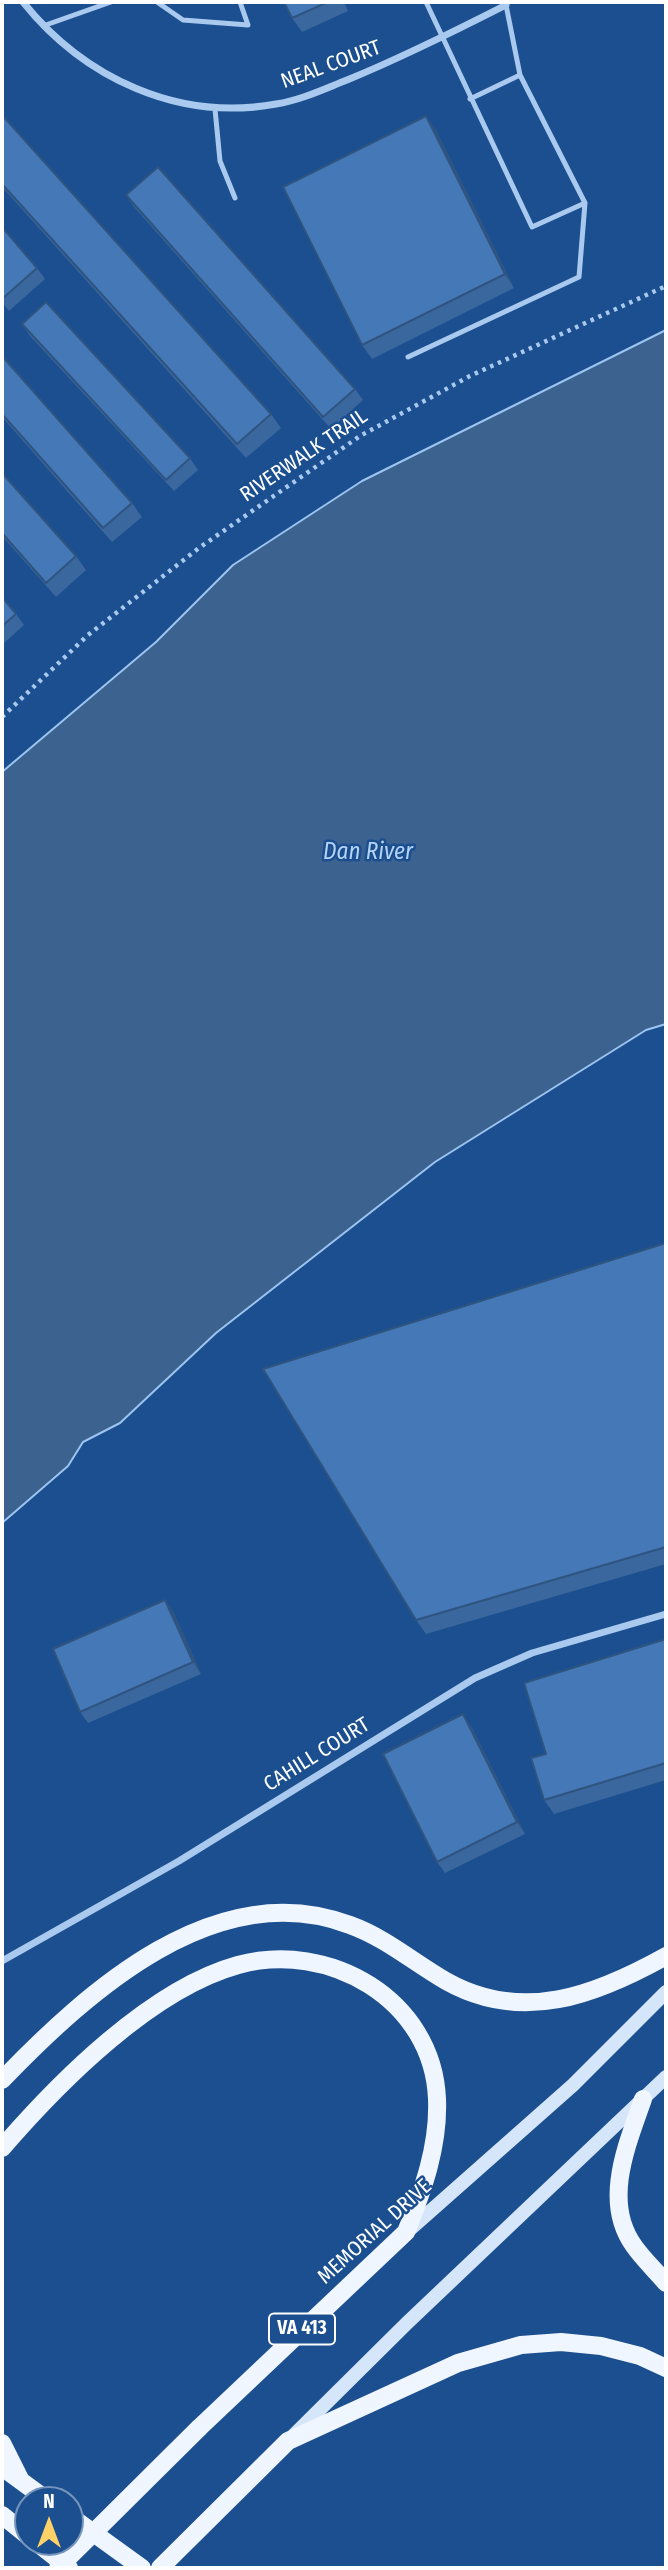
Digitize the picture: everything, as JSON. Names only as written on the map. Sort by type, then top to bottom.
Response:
[{"type":"main road","points":[[2,2080],[32,2049],[140,1960],[184,1936],[229,1920],[268,1914],[308,1915],[348,1924],[387,1941],[446,1981],[479,1995],[513,2002],[556,2000],[596,1992],[666,1956]]},
{"type":"main road","points":[[2,2148],[39,2105],[97,2049],[139,2017],[198,1980],[236,1965],[276,1957],[303,1958],[335,1966],[365,1981],[396,2007],[416,2033],[430,2064],[437,2096],[437,2130],[422,2191],[406,2232]]},
{"type":"main road","name":"MEMORIAL DRIVE","points":[[58,2568],[199,2428],[406,2232],[573,2085],[666,1993]]},
{"type":"main road","points":[[160,2568],[407,2323],[666,2077]]},
{"type":"main road","points":[[643,2099],[626,2149],[618,2192],[621,2220],[633,2245],[666,2283]]},
{"type":"main road","points":[[288,2441],[458,2363],[521,2345],[561,2342],[601,2346],[640,2356],[666,2368]]},
{"type":"main road","points":[[2,2443],[22,2482]]},
{"type":"main road","points":[[2,2467],[28,2486]]},
{"type":"main road","points":[[84,2526],[142,2568]]},
{"type":"main road","points":[[54,2556],[69,2568]]},
{"type":"street","name":"NEAL COURT","points":[[23,2],[43,26],[78,57],[118,81],[160,99],[215,109],[276,104],[308,96],[442,38],[509,3]]},
{"type":"street","name":"CAHILL COURT","points":[[2,1961],[179,1861],[475,1678],[532,1653],[666,1614]]},
{"type":"lane","points":[[43,26],[111,2]]},
{"type":"lane","points":[[157,2],[183,20],[248,24],[240,2]]},
{"type":"lane","points":[[426,2],[532,227],[585,203]]},
{"type":"lane","points":[[408,358],[579,276],[585,203],[520,75],[509,3]]},
{"type":"lane","points":[[470,99],[520,75]]},
{"type":"lane","points":[[215,109],[220,161],[234,198]]},
{"type":"path","name":"RIVERWALK TRAIL","points":[[2,717],[88,635],[198,548],[360,436],[470,376],[666,286]]},
{"type":"water","name":"Dan River","points":[[666,330],[666,1024],[646,1030],[435,1162],[216,1333],[120,1423],[83,1442],[68,1466],[2,1523],[2,772],[156,642],[233,565],[362,481]]},
{"type":"building","points":[[284,2],[328,2],[292,18]]},
{"type":"building","points":[[2,115],[271,414],[237,444],[2,184]]},
{"type":"building","points":[[426,116],[505,274],[362,345],[283,187]]},
{"type":"building","points":[[158,167],[355,389],[323,417],[126,195]]},
{"type":"building","points":[[2,227],[37,268],[2,299]]},
{"type":"building","points":[[46,302],[190,458],[166,480],[22,324]]},
{"type":"building","points":[[2,356],[132,503],[103,528],[2,414]]},
{"type":"building","points":[[2,473],[76,556],[46,583],[2,533]]},
{"type":"building","points":[[2,597],[16,614],[2,626]]},
{"type":"building","points":[[666,1243],[666,1547],[416,1620],[263,1369]]},
{"type":"building","points":[[165,1600],[193,1662],[80,1712],[53,1649]]},
{"type":"building","points":[[666,1639],[666,1763],[544,1800],[531,1758],[546,1754],[524,1683]]},
{"type":"building","points":[[463,1714],[517,1822],[437,1862],[383,1754]]}]
